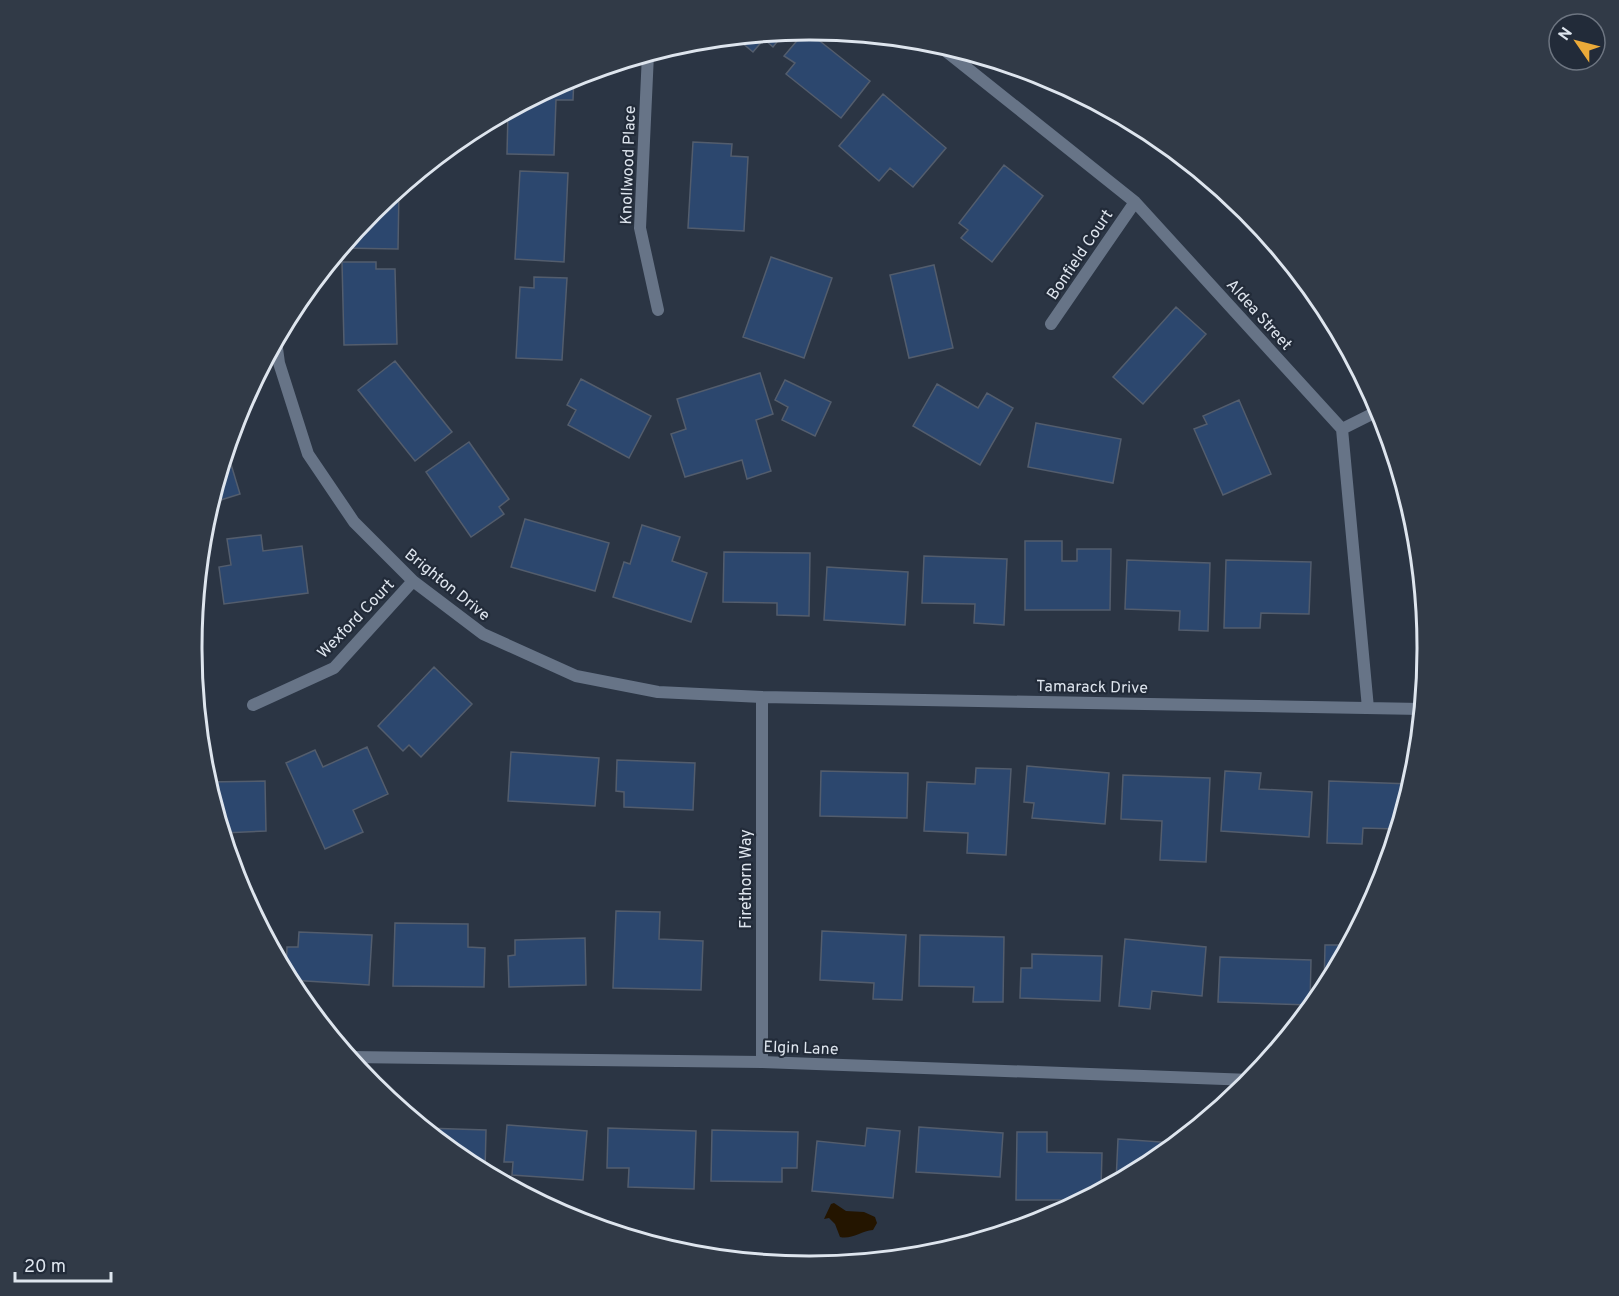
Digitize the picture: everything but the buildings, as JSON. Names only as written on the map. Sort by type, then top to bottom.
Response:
[{"type":"street","name":"Aldea Street","points":[[955,58],[1135,202],[1342,429]]},
{"type":"street","name":"Knollwood Place","points":[[648,62],[640,228],[658,310]]},
{"type":"street","name":"Bonfield Court","points":[[1051,324],[1135,202]]},
{"type":"street","name":"Brighton Drive","points":[[278,354],[308,454],[354,522],[413,581],[483,634],[576,676],[658,692],[762,697]]},
{"type":"street","points":[[1368,708],[1342,429],[1370,415]]},
{"type":"street","name":"Wexford Court","points":[[253,705],[334,668],[413,581]]},
{"type":"street","name":"Tamarack Drive","points":[[762,697],[1414,709]]},
{"type":"street","name":"Firethorn Way","points":[[762,697],[762,1062]]},
{"type":"street","name":"Elgin Lane","points":[[361,1057],[762,1062],[1237,1079]]},
{"type":"shaded area","points":[[834,1203],[846,1211],[864,1212],[875,1217],[877,1223],[873,1230],[840,1237],[835,1224],[829,1218],[824,1219],[831,1204]]}]
